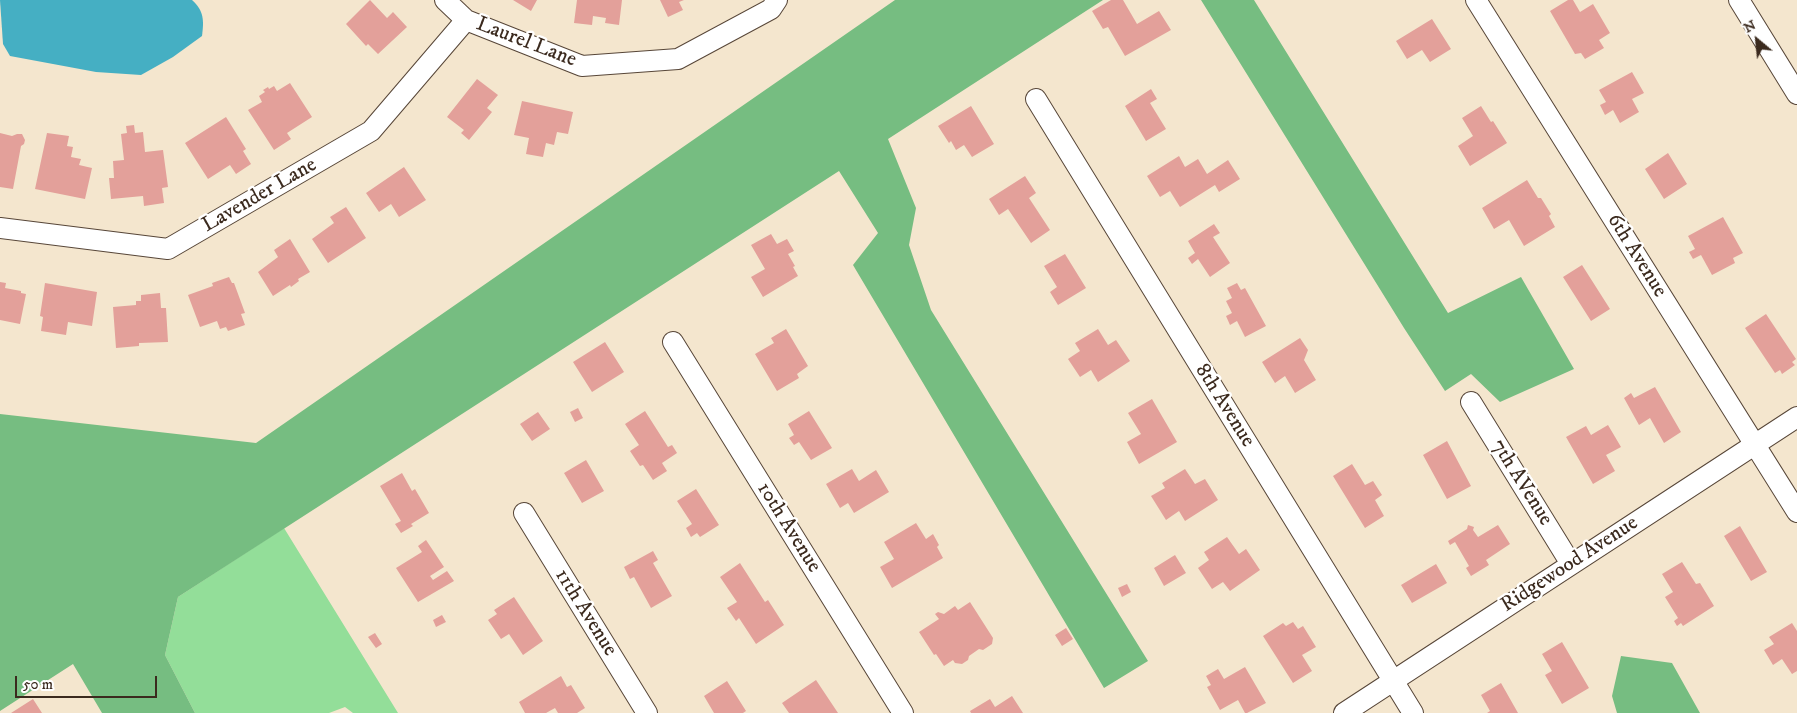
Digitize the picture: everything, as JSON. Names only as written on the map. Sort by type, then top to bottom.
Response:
[{"type":"street","name":"Laurel Lane","points":[[445,0],[466,20],[582,66],[678,59],[771,9],[777,0]]},
{"type":"street","name":"6th Avenue","points":[[1476,0],[1797,512]]},
{"type":"street","points":[[1740,0],[1797,94]]},
{"type":"street","name":"Lavender Lane","points":[[0,228],[168,249],[371,131],[466,20]]},
{"type":"street","name":"8th Avenue","points":[[1036,99],[1413,713]]},
{"type":"street","name":"10th Avenue","points":[[673,342],[903,713]]},
{"type":"street","name":"7th AVenue","points":[[1471,402],[1571,564]]},
{"type":"street","name":"Ridgewood Avenue","points":[[1344,713],[1797,417]]},
{"type":"street","name":"11th Avenue","points":[[524,513],[647,713]]},
{"type":"green space","points":[[895,0],[1103,0],[888,139],[916,208],[909,245],[931,310],[1148,661],[1104,688],[853,265],[878,233],[839,171],[178,597],[165,655],[195,713],[102,713],[73,664],[0,711],[0,414],[256,443]]},
{"type":"green space","points":[[1201,0],[1254,0],[1448,313],[1521,277],[1574,369],[1500,402],[1471,374],[1445,391]]},
{"type":"green space","points":[[284,528],[398,713],[353,713],[345,707],[329,713],[195,713],[165,655],[178,597]]},
{"type":"green space","points":[[1621,656],[1672,663],[1700,713],[1617,713],[1612,696]]},
{"type":"water","points":[[0,0],[192,0],[201,12],[202,36],[173,57],[141,75],[96,72],[10,56],[3,44]]},
{"type":"building","points":[[370,0],[387,18],[393,12],[407,27],[378,54],[368,44],[366,46],[346,24]]},
{"type":"building","points":[[513,0],[537,0],[531,11]]},
{"type":"building","points":[[577,0],[622,0],[619,25],[605,23],[606,18],[593,16],[592,25],[574,23]]},
{"type":"building","points":[[660,0],[684,0],[679,2],[683,10],[668,17]]},
{"type":"building","points":[[1111,0],[1123,0],[1137,24],[1159,11],[1171,30],[1125,56],[1108,27],[1103,29],[1092,11]]},
{"type":"building","points":[[1568,0],[1573,0],[1580,12],[1593,4],[1610,33],[1599,40],[1604,48],[1585,59],[1581,53],[1575,54],[1550,11]]},
{"type":"building","points":[[1432,19],[1451,49],[1430,62],[1422,50],[1407,59],[1396,41]]},
{"type":"building","points":[[1632,72],[1644,93],[1632,99],[1639,112],[1620,123],[1613,110],[1605,115],[1600,105],[1606,102],[1599,90]]},
{"type":"building","points":[[477,79],[498,95],[487,108],[492,112],[469,140],[461,133],[464,130],[447,117]]},
{"type":"building","points":[[290,83],[312,117],[287,133],[291,139],[274,150],[248,110],[262,102],[259,96],[265,92],[263,90],[274,86],[277,91]]},
{"type":"building","points":[[1151,89],[1157,99],[1150,103],[1166,129],[1146,141],[1125,106]]},
{"type":"building","points":[[522,101],[573,112],[568,134],[557,132],[554,145],[546,143],[543,157],[526,154],[529,138],[514,135]]},
{"type":"building","points":[[971,106],[994,144],[972,157],[964,145],[956,150],[938,126]]},
{"type":"building","points":[[1481,106],[1507,143],[1470,166],[1458,146],[1473,136],[1462,118]]},
{"type":"building","points":[[226,117],[246,149],[243,151],[251,164],[236,174],[230,165],[208,179],[185,143]]},
{"type":"building","points":[[134,125],[135,133],[143,132],[145,152],[163,150],[168,187],[162,188],[164,203],[144,206],[143,196],[111,199],[109,178],[114,178],[113,161],[124,160],[121,134],[127,133],[126,126]]},
{"type":"building","points":[[0,133],[12,136],[22,134],[25,140],[21,146],[13,189],[0,187]]},
{"type":"building","points":[[47,133],[69,136],[67,146],[73,147],[71,157],[81,159],[79,165],[92,168],[85,199],[35,189]]},
{"type":"building","points":[[1668,153],[1687,184],[1664,199],[1645,169]]},
{"type":"building","points":[[1179,156],[1185,167],[1198,159],[1207,174],[1228,160],[1240,179],[1219,192],[1215,185],[1180,207],[1170,191],[1160,197],[1147,176]]},
{"type":"building","points":[[404,167],[426,200],[399,217],[391,204],[379,212],[366,193]]},
{"type":"building","points":[[1025,176],[1036,193],[1029,198],[1050,230],[1031,243],[1008,209],[999,215],[989,199]]},
{"type":"building","points":[[1527,180],[1551,214],[1549,216],[1555,227],[1524,246],[1509,220],[1494,229],[1482,208]]},
{"type":"building","points":[[346,207],[366,238],[328,263],[312,239],[334,223],[330,217]]},
{"type":"building","points":[[1723,217],[1743,253],[1733,258],[1735,263],[1712,275],[1701,255],[1693,259],[1689,252],[1695,249],[1688,236]]},
{"type":"building","points":[[1214,224],[1220,233],[1213,237],[1230,263],[1210,277],[1198,259],[1192,264],[1188,258],[1195,253],[1188,241]]},
{"type":"building","points":[[771,234],[777,244],[787,239],[794,251],[788,254],[798,276],[763,297],[751,277],[765,269],[751,245]]},
{"type":"building","points":[[290,239],[310,272],[298,279],[299,281],[291,287],[290,285],[273,296],[258,272],[278,257],[274,250]]},
{"type":"building","points":[[1065,254],[1086,288],[1058,305],[1050,292],[1057,287],[1044,266]]},
{"type":"building","points":[[1582,265],[1610,309],[1591,321],[1563,277]]},
{"type":"building","points":[[229,277],[232,283],[234,283],[245,313],[241,314],[245,325],[228,331],[226,327],[220,329],[217,321],[200,327],[188,295],[213,286],[212,283]]},
{"type":"building","points":[[0,282],[6,283],[5,288],[21,291],[21,293],[26,294],[20,324],[0,320]]},
{"type":"building","points":[[45,283],[97,292],[92,326],[68,322],[66,335],[41,331],[43,317],[40,316]]},
{"type":"building","points":[[1237,283],[1241,290],[1245,288],[1266,326],[1245,337],[1237,321],[1230,325],[1226,316],[1232,313],[1226,301],[1232,298],[1227,288]]},
{"type":"building","points":[[160,293],[161,308],[166,308],[168,342],[139,343],[139,346],[116,348],[113,307],[136,305],[136,301],[141,301],[141,295]]},
{"type":"building","points":[[1766,314],[1796,359],[1792,362],[1795,365],[1782,374],[1780,370],[1775,373],[1745,328]]},
{"type":"building","points":[[786,329],[808,366],[797,374],[799,378],[777,391],[755,354],[774,343],[771,338]]},
{"type":"building","points":[[1098,329],[1108,345],[1116,340],[1130,361],[1098,382],[1091,370],[1080,377],[1068,359],[1080,351],[1075,343]]},
{"type":"building","points":[[1300,338],[1308,350],[1304,360],[1316,380],[1295,393],[1285,376],[1275,383],[1262,362]]},
{"type":"building","points":[[605,342],[624,372],[592,392],[573,362]]},
{"type":"building","points":[[1655,387],[1681,432],[1664,443],[1650,418],[1639,425],[1624,398],[1631,393],[1634,398]]},
{"type":"building","points":[[1152,399],[1177,442],[1139,464],[1127,442],[1141,434],[1128,413]]},
{"type":"building","points":[[578,408],[583,418],[575,422],[570,412]]},
{"type":"building","points":[[645,411],[668,447],[672,445],[677,453],[662,463],[667,471],[653,480],[630,451],[639,445],[625,424]]},
{"type":"building","points":[[809,411],[832,448],[811,460],[799,442],[794,445],[789,438],[794,435],[788,424]]},
{"type":"building","points":[[538,412],[550,429],[532,441],[520,424]]},
{"type":"building","points":[[1608,425],[1621,447],[1606,455],[1615,471],[1593,484],[1566,437],[1586,426],[1591,435]]},
{"type":"building","points":[[1447,441],[1471,486],[1447,499],[1423,455]]},
{"type":"building","points":[[586,460],[604,491],[582,503],[564,473]]},
{"type":"building","points":[[1352,464],[1365,485],[1373,481],[1382,495],[1375,500],[1384,516],[1365,528],[1333,476]]},
{"type":"building","points":[[852,469],[859,481],[876,470],[889,492],[854,513],[848,503],[840,508],[826,484]]},
{"type":"building","points":[[1185,469],[1195,484],[1205,479],[1218,500],[1185,521],[1179,511],[1166,520],[1151,496],[1165,488],[1162,483]]},
{"type":"building","points":[[402,473],[412,491],[415,489],[429,513],[411,524],[413,526],[401,533],[395,524],[401,521],[380,486]]},
{"type":"building","points":[[696,489],[719,525],[700,537],[697,533],[691,537],[686,528],[692,524],[677,501]]},
{"type":"building","points":[[916,523],[926,539],[933,534],[943,558],[892,588],[880,567],[894,559],[884,542]]},
{"type":"building","points":[[1468,525],[1474,527],[1473,530],[1478,537],[1498,525],[1510,544],[1486,560],[1489,565],[1471,576],[1466,568],[1469,566],[1455,542],[1450,545],[1448,541],[1467,529]]},
{"type":"building","points":[[1740,526],[1767,572],[1751,581],[1724,536]]},
{"type":"building","points":[[1227,537],[1239,554],[1246,549],[1260,570],[1230,591],[1223,582],[1212,589],[1198,568],[1209,560],[1204,552]]},
{"type":"building","points":[[426,540],[444,567],[430,576],[433,580],[447,571],[454,581],[418,602],[396,568],[422,552],[418,546]]},
{"type":"building","points":[[653,551],[658,560],[653,563],[672,596],[651,608],[634,577],[630,579],[624,567]]},
{"type":"building","points":[[1175,555],[1186,573],[1164,586],[1154,568]]},
{"type":"building","points":[[1682,562],[1696,584],[1700,583],[1714,606],[1683,626],[1681,623],[1677,626],[1674,621],[1678,618],[1665,597],[1673,592],[1662,574]]},
{"type":"building","points":[[740,563],[765,602],[768,600],[784,625],[756,644],[739,618],[736,621],[727,608],[737,602],[720,577]]},
{"type":"building","points":[[1436,564],[1447,583],[1412,603],[1401,585]]},
{"type":"building","points":[[1127,584],[1131,592],[1122,597],[1118,588]]},
{"type":"building","points":[[514,597],[543,641],[523,655],[509,634],[501,639],[488,620],[497,614],[494,610]]},
{"type":"building","points":[[970,602],[993,638],[992,644],[983,650],[979,649],[962,664],[955,663],[953,660],[944,666],[936,654],[934,655],[919,632],[939,619],[935,614],[938,612],[944,614],[955,606],[958,610]]},
{"type":"building","points":[[442,615],[446,622],[436,627],[433,620]]},
{"type":"building","points":[[1293,622],[1298,629],[1303,626],[1316,647],[1302,655],[1312,671],[1293,683],[1263,636],[1283,623],[1286,626]]},
{"type":"building","points":[[1792,623],[1797,631],[1797,671],[1792,674],[1782,659],[1773,665],[1764,650],[1774,644],[1769,637]]},
{"type":"building","points":[[1066,628],[1073,639],[1062,646],[1055,635]]},
{"type":"building","points":[[375,633],[382,644],[376,648],[368,637]]},
{"type":"building","points":[[1562,642],[1589,688],[1562,704],[1545,675],[1552,671],[1542,654]]},
{"type":"building","points":[[1245,667],[1266,703],[1245,713],[1238,700],[1220,710],[1207,687],[1211,685],[1206,676],[1218,669],[1224,679]]},
{"type":"building","points":[[561,676],[567,687],[571,685],[585,708],[577,713],[558,713],[555,708],[546,713],[525,713],[519,702]]},
{"type":"building","points":[[816,680],[838,713],[789,713],[782,703]]},
{"type":"building","points":[[727,681],[746,711],[743,713],[714,713],[704,696]]},
{"type":"building","points":[[1501,683],[1518,713],[1487,713],[1490,711],[1481,695]]},
{"type":"building","points":[[1012,696],[1023,713],[971,713],[970,711],[990,699],[995,707]]},
{"type":"building","points":[[33,699],[42,713],[11,713]]}]
